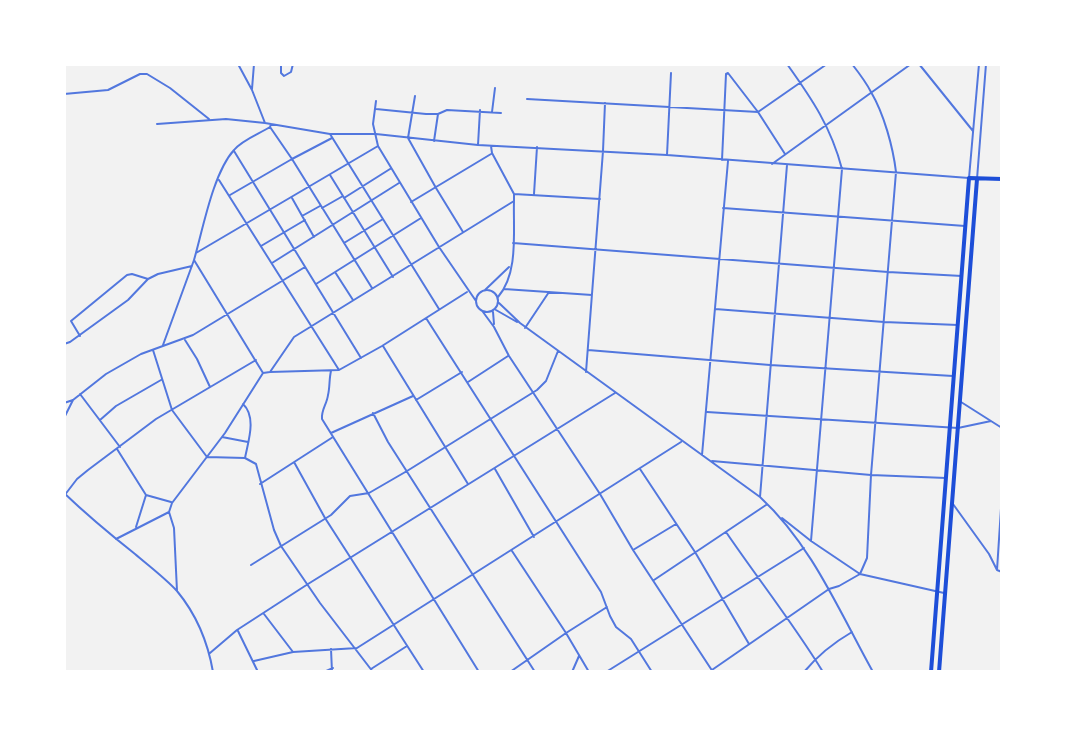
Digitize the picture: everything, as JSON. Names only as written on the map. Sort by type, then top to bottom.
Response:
[{"type":"main road","points":[[931,672],[969,178],[1002,178]]},
{"type":"main road","points":[[939,672],[977,179]]},
{"type":"street","points":[[238,64],[252,90],[265,123]]},
{"type":"street","points":[[252,90],[254,64]]},
{"type":"street","points":[[281,64],[280,73],[284,76],[291,72],[293,64]]},
{"type":"street","points":[[787,64],[826,123],[843,169],[811,541]]},
{"type":"street","points":[[527,99],[758,112],[827,64]]},
{"type":"street","points":[[376,101],[373,124],[378,146],[399,183],[478,307],[494,327],[532,393],[600,495],[711,671],[829,589],[861,574],[867,558],[871,475],[896,172],[894,154],[872,93],[852,64]]},
{"type":"street","points":[[772,164],[911,64]]},
{"type":"street","points":[[919,64],[973,130]]},
{"type":"street","points":[[157,124],[209,120],[265,123],[271,126],[330,134],[376,134],[434,142],[666,155],[969,178],[979,64]]},
{"type":"street","points":[[977,179],[986,64]]},
{"type":"street","points":[[666,155],[671,72]]},
{"type":"street","points":[[722,160],[723,110],[728,72],[758,112],[785,154]]},
{"type":"street","points":[[64,94],[108,90],[140,74],[147,74],[170,88],[209,120]]},
{"type":"street","points":[[492,112],[495,88]]},
{"type":"street","points":[[415,96],[408,138],[435,188],[463,232]]},
{"type":"street","points":[[586,372],[600,198],[604,103]]},
{"type":"street","points":[[375,109],[438,114],[447,110],[480,110],[501,113]]},
{"type":"street","points":[[478,145],[480,110]]},
{"type":"street","points":[[434,142],[438,114]]},
{"type":"street","points":[[162,346],[192,266],[224,166],[233,150],[271,126]]},
{"type":"street","points":[[271,126],[372,288]]},
{"type":"street","points":[[330,134],[440,309]]},
{"type":"street","points":[[230,195],[332,138]]},
{"type":"street","points":[[196,253],[378,146]]},
{"type":"street","points":[[491,146],[492,153],[514,194],[512,265],[504,290],[498,297]]},
{"type":"street","points":[[534,194],[537,147]]},
{"type":"street","points":[[233,150],[361,358]]},
{"type":"street","points":[[411,202],[492,153]]},
{"type":"street","points":[[702,455],[728,160]]},
{"type":"street","points":[[760,497],[787,165]]},
{"type":"street","points":[[302,216],[344,197],[391,169]]},
{"type":"street","points":[[330,175],[393,276]]},
{"type":"street","points":[[219,179],[339,370]]},
{"type":"street","points":[[272,263],[399,183]]},
{"type":"street","points":[[514,194],[600,198]]},
{"type":"street","points":[[292,197],[314,237]]},
{"type":"street","points":[[270,372],[294,337],[514,201]]},
{"type":"street","points":[[723,208],[966,226]]},
{"type":"street","points":[[316,285],[421,218]]},
{"type":"street","points":[[344,243],[384,219]]},
{"type":"street","points":[[261,246],[305,220]]},
{"type":"street","points":[[513,243],[718,260],[962,276]]},
{"type":"street","points":[[194,260],[263,373]]},
{"type":"street","points":[[476,301],[478,294],[512,265]]},
{"type":"street","points":[[64,344],[80,336],[128,300],[148,279],[158,274],[192,266]]},
{"type":"street","points":[[64,403],[73,400],[106,374],[141,354],[184,339],[228,315],[305,267]]},
{"type":"street","points":[[335,272],[353,300]]},
{"type":"street","points":[[80,336],[71,321],[81,311],[127,275],[132,274],[148,279]]},
{"type":"street","points":[[484,290],[495,293],[499,303],[525,328],[760,497],[811,541],[861,574],[944,593]]},
{"type":"street","points":[[504,290],[592,295]]},
{"type":"street","points":[[177,591],[174,528],[169,512],[172,503],[222,437],[263,373],[339,370],[382,346],[468,291]]},
{"type":"street","points":[[525,328],[549,292]]},
{"type":"street","points":[[494,327],[494,310],[499,303]]},
{"type":"street","points":[[715,309],[884,322],[958,325]]},
{"type":"street","points":[[483,312],[494,310],[520,324]]},
{"type":"street","points":[[426,318],[601,592],[616,627],[631,639],[652,672]]},
{"type":"street","points":[[184,339],[197,359],[210,387]]},
{"type":"street","points":[[382,346],[468,484]]},
{"type":"street","points":[[153,350],[172,410],[207,457]]},
{"type":"street","points":[[588,350],[879,373],[953,376]]},
{"type":"street","points":[[250,565],[325,518],[350,496],[369,493],[532,393],[546,381],[558,351]]},
{"type":"street","points":[[468,382],[509,356]]},
{"type":"street","points":[[213,672],[210,653],[192,613],[177,591],[65,495],[77,479],[118,448],[172,410],[256,360]]},
{"type":"street","points":[[331,371],[328,395],[321,416],[479,672]]},
{"type":"street","points":[[416,400],[462,372]]},
{"type":"street","points":[[100,420],[116,406],[161,380]]},
{"type":"street","points":[[210,653],[237,630],[308,584],[615,393]]},
{"type":"street","points":[[80,394],[100,420],[146,495],[172,503]]},
{"type":"street","points":[[330,433],[413,396]]},
{"type":"street","points":[[64,418],[73,400]]},
{"type":"street","points":[[960,401],[1002,428]]},
{"type":"street","points":[[243,404],[250,412],[251,423],[245,458]]},
{"type":"street","points":[[707,412],[949,428],[991,421]]},
{"type":"street","points":[[373,414],[379,428],[535,672]]},
{"type":"street","points":[[222,437],[248,442]]},
{"type":"street","points":[[261,484],[333,437]]},
{"type":"street","points":[[254,661],[292,652],[357,648],[681,442]]},
{"type":"street","points":[[207,457],[245,458],[256,464],[274,530],[281,546],[320,603],[372,670],[407,645]]},
{"type":"street","points":[[709,460],[871,475],[946,478]]},
{"type":"street","points":[[294,462],[325,518],[424,672]]},
{"type":"street","points":[[494,468],[534,537]]},
{"type":"street","points":[[640,469],[695,552],[749,644]]},
{"type":"street","points":[[997,570],[1002,493]]},
{"type":"street","points":[[135,528],[146,495]]},
{"type":"street","points":[[654,580],[767,504]]},
{"type":"street","points":[[953,504],[989,554],[997,570],[1002,572]]},
{"type":"street","points":[[116,539],[169,512]]},
{"type":"street","points":[[779,515],[804,548],[829,589],[873,672]]},
{"type":"street","points":[[633,550],[676,524]]},
{"type":"street","points":[[726,532],[786,619],[800,633],[823,672]]},
{"type":"street","points":[[606,672],[804,548]]},
{"type":"street","points":[[512,551],[589,672]]},
{"type":"street","points":[[510,672],[607,608]]},
{"type":"street","points":[[264,614],[292,652]]},
{"type":"street","points":[[237,630],[258,672]]},
{"type":"street","points":[[804,672],[815,658],[852,632]]},
{"type":"street","points":[[324,672],[333,670],[331,649]]},
{"type":"street","points":[[572,672],[579,656]]}]
